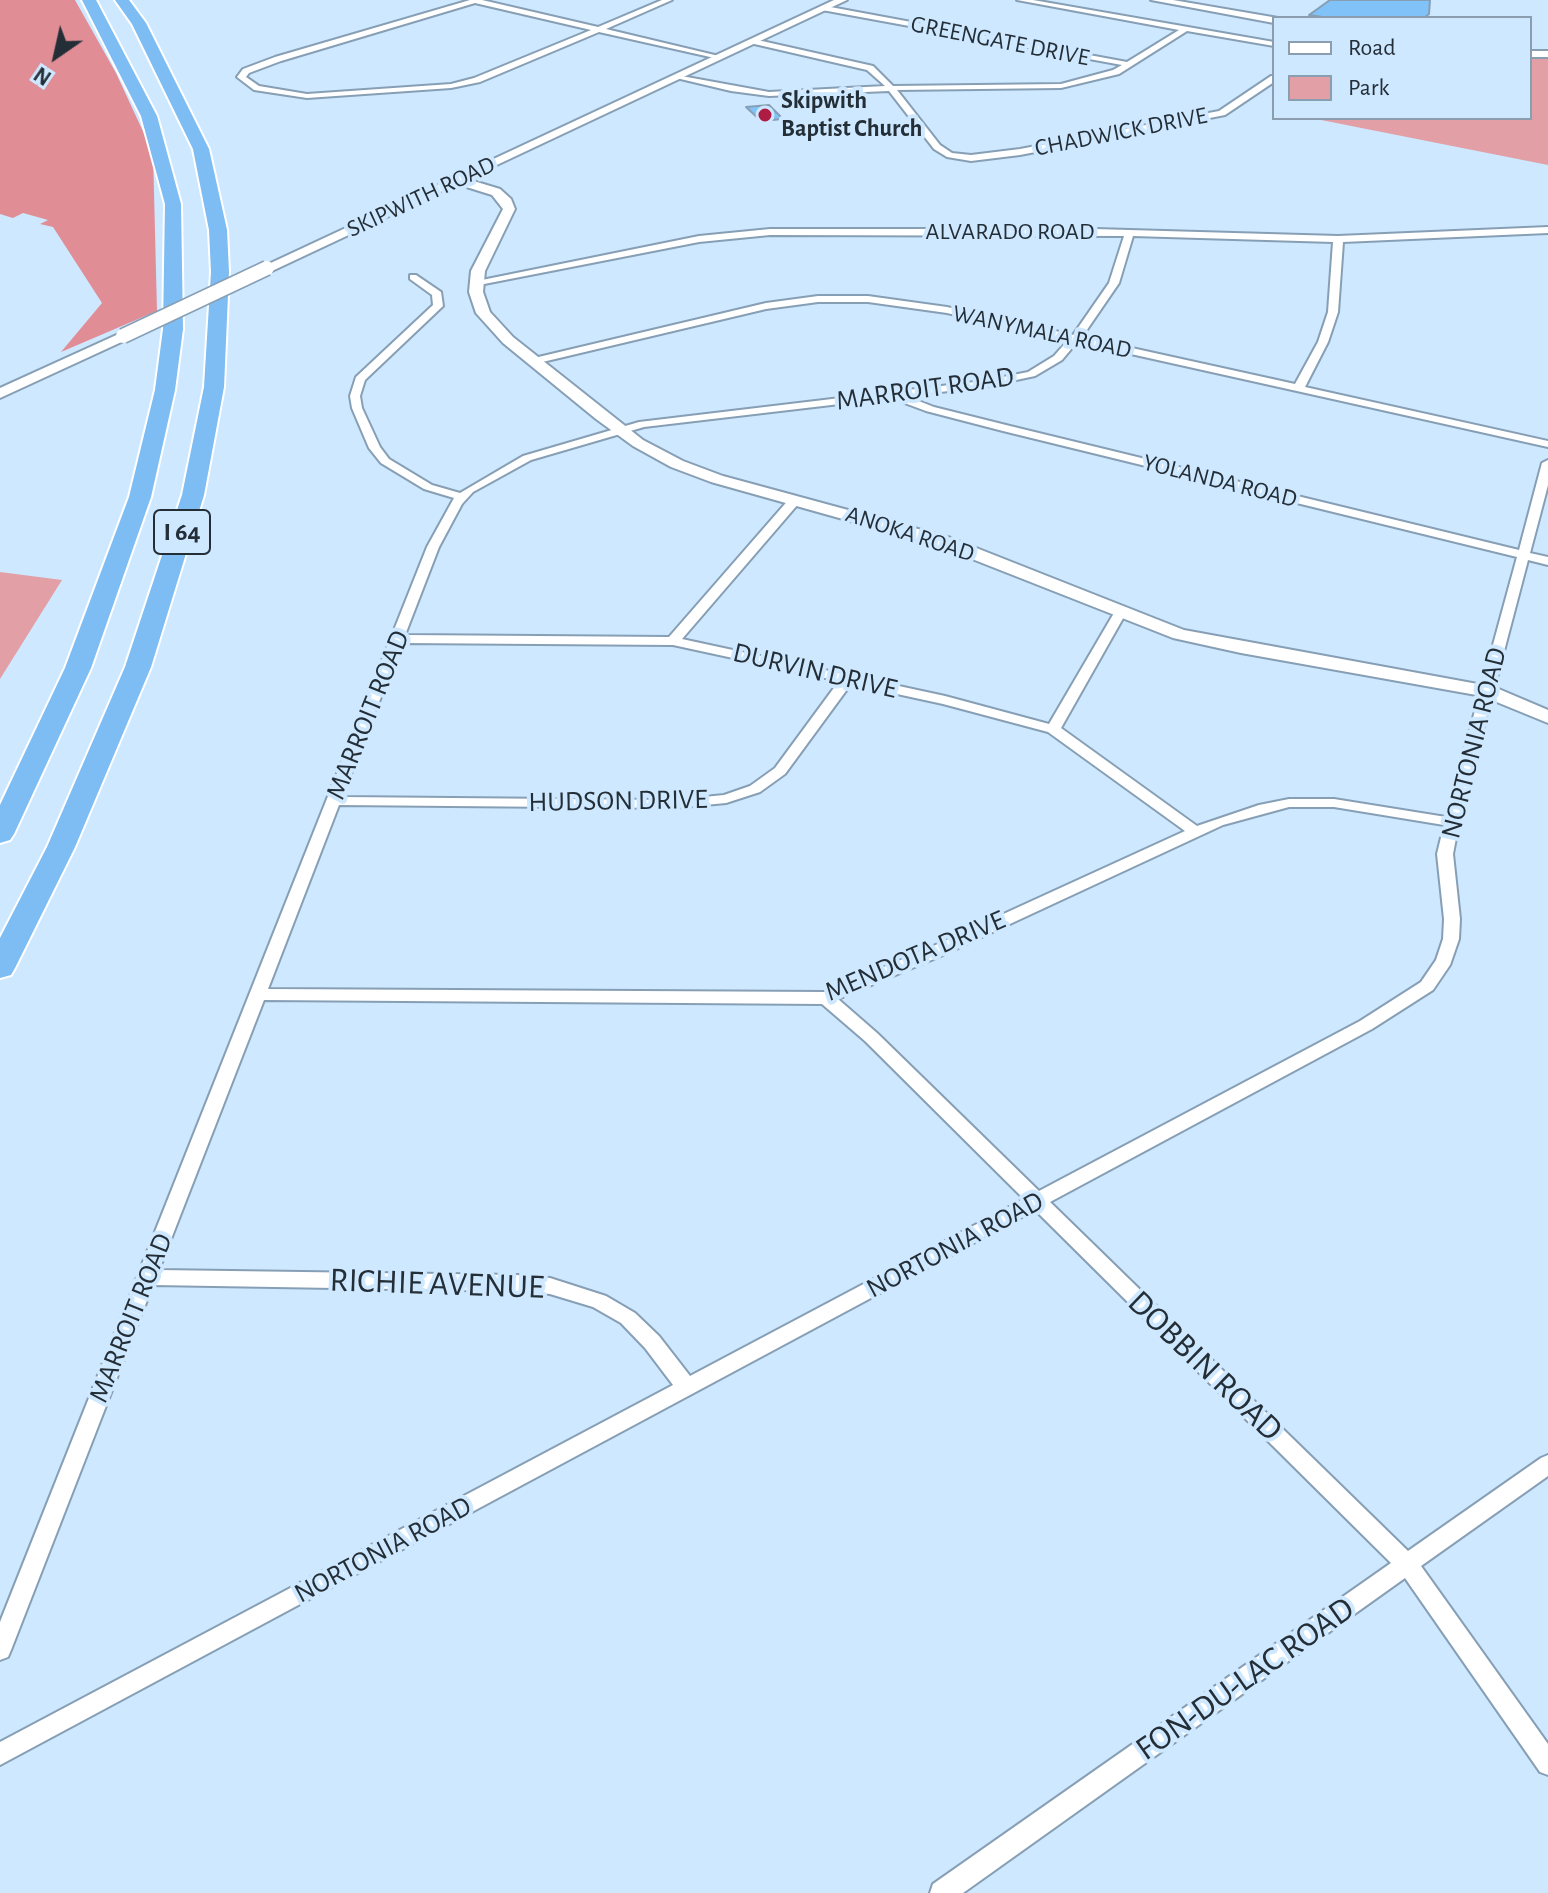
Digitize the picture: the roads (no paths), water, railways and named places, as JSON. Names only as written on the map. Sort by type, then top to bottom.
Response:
[{"type":"highway","name":"I 64","points":[[0,834],[88,644],[140,497],[162,402],[173,329],[173,204],[149,116],[89,0]]},
{"type":"highway","name":"I 64","points":[[0,968],[61,847],[143,655],[193,495],[214,387],[220,272],[218,230],[201,149],[139,23],[122,0]]},
{"type":"main road","name":"SKIPWITH ROAD","points":[[0,394],[842,0]]},
{"type":"main road","points":[[1156,0],[1272,20]]},
{"type":"main road","points":[[1184,0],[1280,16]]},
{"type":"main road","points":[[457,180],[496,192],[507,202],[509,209],[478,271],[477,284]]},
{"type":"main road","name":"ANOKA ROAD","points":[[477,284],[476,292],[483,313],[534,361],[622,431],[661,456],[700,474],[945,542],[1179,634],[1225,645],[1487,691],[1548,717]]},
{"type":"street","points":[[668,0],[595,31],[465,84],[312,96],[257,88],[245,83],[241,77],[246,71],[278,59],[477,0],[595,31],[719,57]]},
{"type":"street","points":[[1021,0],[1272,44]]},
{"type":"street","name":"GREENGATE DRIVE","points":[[825,8],[1128,64]]},
{"type":"street","points":[[676,77],[769,94],[890,88],[1061,86],[1101,78],[1185,29]]},
{"type":"street","points":[[753,41],[857,63],[875,71],[890,88]]},
{"type":"street","name":"CHADWICK DRIVE","points":[[890,88],[925,136],[944,152],[981,157],[1222,113],[1272,79]]},
{"type":"street","name":"ALVARADO ROAD","points":[[477,284],[658,246],[748,233],[1129,233],[1338,239],[1548,230]]},
{"type":"street","name":"MARROIT ROAD","points":[[0,1650],[445,520],[462,497],[502,469],[527,458],[643,424],[983,384],[1031,374],[1058,358],[1108,295],[1129,233]]},
{"type":"street","points":[[1299,388],[1323,342],[1333,312],[1338,239]]},
{"type":"street","points":[[413,277],[437,294],[438,306],[360,379],[355,396],[357,408],[375,448],[385,461],[428,487],[462,497]]},
{"type":"street","name":"WANYMALA ROAD","points":[[534,361],[741,311],[802,300],[842,298],[915,304],[1548,444]]},
{"type":"street","name":"YOLANDA ROAD","points":[[894,395],[930,409],[1007,429],[1548,561]]},
{"type":"street","name":"NORTONIA ROAD","points":[[0,1754],[1366,1025],[1427,986],[1444,961],[1451,939],[1452,919],[1445,854],[1548,463]]},
{"type":"street","points":[[673,641],[795,500]]},
{"type":"street","points":[[1053,729],[1120,613]]},
{"type":"street","name":"DURVIN DRIVE","points":[[398,639],[673,641],[848,679],[1053,729],[1196,832]]},
{"type":"street","name":"HUDSON DRIVE","points":[[334,801],[673,804],[726,799],[755,789],[780,771],[848,679]]},
{"type":"street","name":"MENDOTA DRIVE","points":[[259,994],[826,998],[935,952],[1196,832],[1264,808],[1305,802],[1360,806],[1452,822]]},
{"type":"street","name":"DOBBIN ROAD","points":[[826,998],[871,1037],[1408,1565],[1548,1764]]},
{"type":"street","name":"RICHIE AVENUE","points":[[147,1277],[550,1286],[599,1301],[628,1318],[652,1342],[687,1388]]},
{"type":"street","name":"FON-DU-LAC ROAD","points":[[942,1893],[1548,1464]]},
{"type":"place","name":"Skipwith Baptist Church","points":[[765,115]]}]
